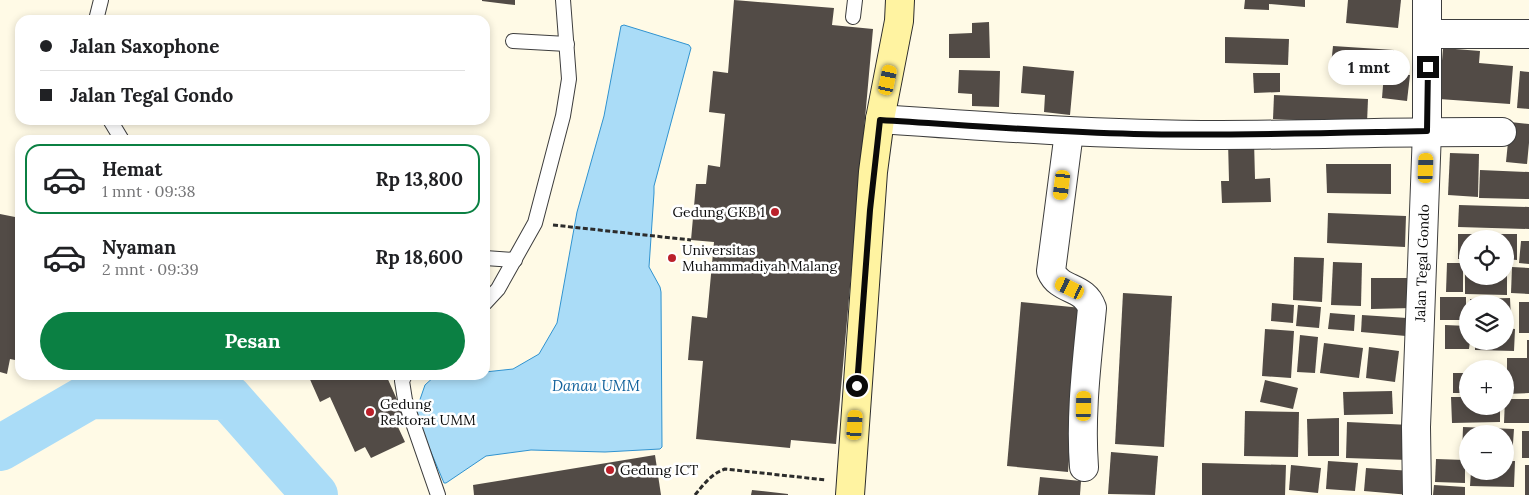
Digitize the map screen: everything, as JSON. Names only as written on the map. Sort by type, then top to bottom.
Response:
[{"type":"main road","points":[[841,488],[880,120],[900,21],[900,0]]},
{"type":"street","name":"Jalan Tegal Gondo","points":[[1417,495],[1416,427],[1427,131],[1427,0]]},
{"type":"street","points":[[1428,34],[1529,34]]},
{"type":"street","points":[[880,120],[1069,132],[1222,135],[1427,131],[1502,132]]},
{"type":"street","points":[[1069,132],[1051,271],[1059,283],[1081,293],[1089,299],[1092,308],[1084,389],[1084,467]]},
{"type":"lane","points":[[97,15],[101,0]]},
{"type":"lane","points":[[490,298],[498,289],[535,223],[563,116],[569,79],[563,0]]},
{"type":"lane","points":[[853,16],[855,0]]},
{"type":"lane","points":[[513,41],[567,44]]},
{"type":"lane","points":[[490,258],[515,260]]},
{"type":"lane","points":[[402,380],[405,400],[438,495]]},
{"type":"path","points":[[563,226],[691,240]]},
{"type":"path","points":[[695,495],[716,472],[725,469],[841,488]]},
{"type":"water","name":"Danau UMM","points":[[624,25],[689,45],[691,48],[654,186],[649,267],[661,292],[662,447],[660,449],[605,452],[531,450],[486,456],[444,483],[415,414],[425,385],[430,380],[490,380],[490,371],[513,369],[539,354],[557,323],[577,212],[604,116],[621,26]]},
{"type":"building","points":[[515,0],[515,5],[482,1]]},
{"type":"building","name":"Gedung GKB 1","points":[[734,0],[834,8],[832,25],[873,29],[836,444],[791,440],[790,448],[696,439],[703,361],[688,360],[692,316],[707,318],[714,242],[691,240],[696,184],[706,184],[708,165],[720,167],[725,114],[709,112],[713,71],[728,73]]},
{"type":"building","points":[[1245,0],[1305,0],[1305,7],[1269,4],[1269,10],[1244,9]]},
{"type":"building","points":[[1348,0],[1401,0],[1398,28],[1346,23]]},
{"type":"building","points":[[989,22],[990,58],[949,58],[949,34],[972,33],[972,23]]},
{"type":"building","points":[[1225,37],[1289,39],[1288,65],[1225,63]]},
{"type":"building","points":[[1333,46],[1394,50],[1393,70],[1331,65]]},
{"type":"building","points":[[1443,48],[1480,51],[1479,63],[1513,66],[1510,104],[1439,99]]},
{"type":"building","points":[[1023,66],[1074,71],[1070,115],[1044,112],[1045,95],[1021,93]]},
{"type":"building","points":[[959,70],[1000,71],[999,107],[972,106],[972,94],[958,93]]},
{"type":"building","points":[[1520,71],[1529,72],[1529,109],[1517,108]]},
{"type":"building","points":[[1253,73],[1280,73],[1280,92],[1254,93]]},
{"type":"building","points":[[1384,73],[1410,75],[1407,101],[1382,98]]},
{"type":"building","points":[[1274,95],[1368,99],[1367,123],[1273,119]]},
{"type":"building","points":[[1510,122],[1529,124],[1527,164],[1506,162]]},
{"type":"building","points":[[1254,140],[1255,179],[1270,178],[1271,202],[1222,203],[1221,181],[1229,181],[1228,141]]},
{"type":"building","points":[[1450,153],[1479,154],[1478,197],[1448,195]]},
{"type":"building","points":[[1326,164],[1391,164],[1391,194],[1327,193]]},
{"type":"building","points":[[1480,170],[1529,172],[1529,199],[1479,198]]},
{"type":"building","points":[[1459,205],[1529,207],[1529,229],[1458,227]]},
{"type":"building","points":[[1328,213],[1406,216],[1405,247],[1327,243]]},
{"type":"building","points":[[0,214],[15,217],[15,360],[10,359],[7,374],[0,372]]},
{"type":"building","points":[[1458,234],[1459,234],[1459,259]]},
{"type":"building","points":[[1514,234],[1517,234],[1517,260],[1514,260]]},
{"type":"building","points":[[1521,241],[1529,241],[1529,264],[1519,263]]},
{"type":"building","points":[[1294,257],[1324,258],[1322,302],[1293,300]]},
{"type":"building","points":[[1333,262],[1362,263],[1361,306],[1331,305]]},
{"type":"building","points":[[1447,263],[1459,263],[1459,285],[1463,285],[1463,292],[1446,292]]},
{"type":"building","points":[[1514,267],[1529,268],[1529,294],[1511,293],[1511,285],[1514,285]]},
{"type":"building","points":[[1371,278],[1412,278],[1413,308],[1371,309]]},
{"type":"building","points":[[1465,285],[1507,285],[1507,295],[1465,294]]},
{"type":"building","points":[[1123,293],[1172,296],[1164,447],[1115,444]]},
{"type":"building","points":[[1440,297],[1459,297],[1459,320],[1440,320]]},
{"type":"building","points":[[1021,302],[1082,308],[1068,472],[1007,466]]},
{"type":"building","points":[[1519,302],[1529,302],[1529,333],[1519,333]]},
{"type":"building","points":[[1272,303],[1294,305],[1293,323],[1271,321]]},
{"type":"building","points":[[1298,305],[1321,307],[1319,328],[1296,326]]},
{"type":"building","points":[[1330,313],[1355,315],[1354,331],[1328,329]]},
{"type":"building","points":[[1362,315],[1407,318],[1406,336],[1361,332]]},
{"type":"building","points":[[1445,325],[1459,326],[1459,349],[1445,349]]},
{"type":"building","points":[[1265,329],[1294,331],[1291,378],[1262,376]]},
{"type":"building","points":[[1514,329],[1515,329],[1514,351],[1475,350],[1514,350]]},
{"type":"building","points":[[1300,335],[1318,337],[1315,373],[1297,372]]},
{"type":"building","points":[[1527,340],[1529,340],[1529,393],[1514,394],[1514,360],[1507,360],[1507,358],[1527,358]]},
{"type":"building","points":[[1324,343],[1363,348],[1359,378],[1320,373]]},
{"type":"building","points":[[1369,347],[1399,351],[1395,382],[1366,378]]},
{"type":"building","points":[[1453,373],[1459,373],[1459,393],[1453,393]]},
{"type":"building","name":"Gedung Rektorat UMM","points":[[310,380],[388,380],[407,422],[398,427],[405,442],[371,458],[365,447],[355,452],[330,397],[320,402]]},
{"type":"building","points":[[1265,380],[1298,388],[1293,409],[1260,402]]},
{"type":"building","points":[[1392,391],[1393,414],[1344,415],[1343,392]]},
{"type":"building","points":[[1451,397],[1459,397],[1459,415],[1500,415],[1500,422],[1452,423]]},
{"type":"building","points":[[1514,399],[1529,399],[1529,423],[1504,423],[1504,415],[1514,415]]},
{"type":"building","points":[[1245,411],[1299,412],[1298,457],[1244,456]]},
{"type":"building","points":[[1339,418],[1339,456],[1308,456],[1307,419]]},
{"type":"building","points":[[1347,422],[1410,425],[1409,460],[1346,458]]},
{"type":"building","points":[[1522,431],[1529,431],[1529,458],[1522,458]]},
{"type":"building","points":[[1111,452],[1158,456],[1155,495],[1108,494]]},
{"type":"building","name":"Gedung ICT","points":[[655,455],[661,495],[474,495],[473,485]]},
{"type":"building","points":[[1436,459],[1459,460],[1459,480],[1465,480],[1465,483],[1435,482]]},
{"type":"building","points":[[1328,461],[1358,463],[1355,491],[1326,489]]},
{"type":"building","points":[[1515,461],[1514,487],[1470,486],[1470,480],[1514,480]]},
{"type":"building","points":[[1202,463],[1286,465],[1285,495],[1202,495]]},
{"type":"building","points":[[1291,465],[1321,468],[1318,493],[1289,490]]},
{"type":"building","points":[[1525,465],[1529,465],[1529,495],[1525,495]]},
{"type":"building","points":[[1366,468],[1412,471],[1410,495],[1364,491]]},
{"type":"building","points":[[1040,477],[1081,481],[1080,495],[1038,495]]},
{"type":"building","points":[[1434,485],[1465,487],[1465,495],[1433,495]]},
{"type":"building","points":[[752,490],[788,494],[788,495],[751,495]]},
{"type":"waterway","points":[[0,448],[90,396],[228,397],[315,495]]},
{"type":"place","name":"Gedung GKB 1","points":[[775,212]]},
{"type":"place","name":"Universitas Muhammadiyah Malang","points":[[672,258]]},
{"type":"place","name":"Gedung Rektorat UMM","points":[[370,412]]},
{"type":"place","name":"Gedung ICT","points":[[610,470]]},
{"type":"route","points":[[857,386],[873,172],[880,120],[1069,132],[1134,134],[1222,135],[1427,131],[1428,67]]}]
